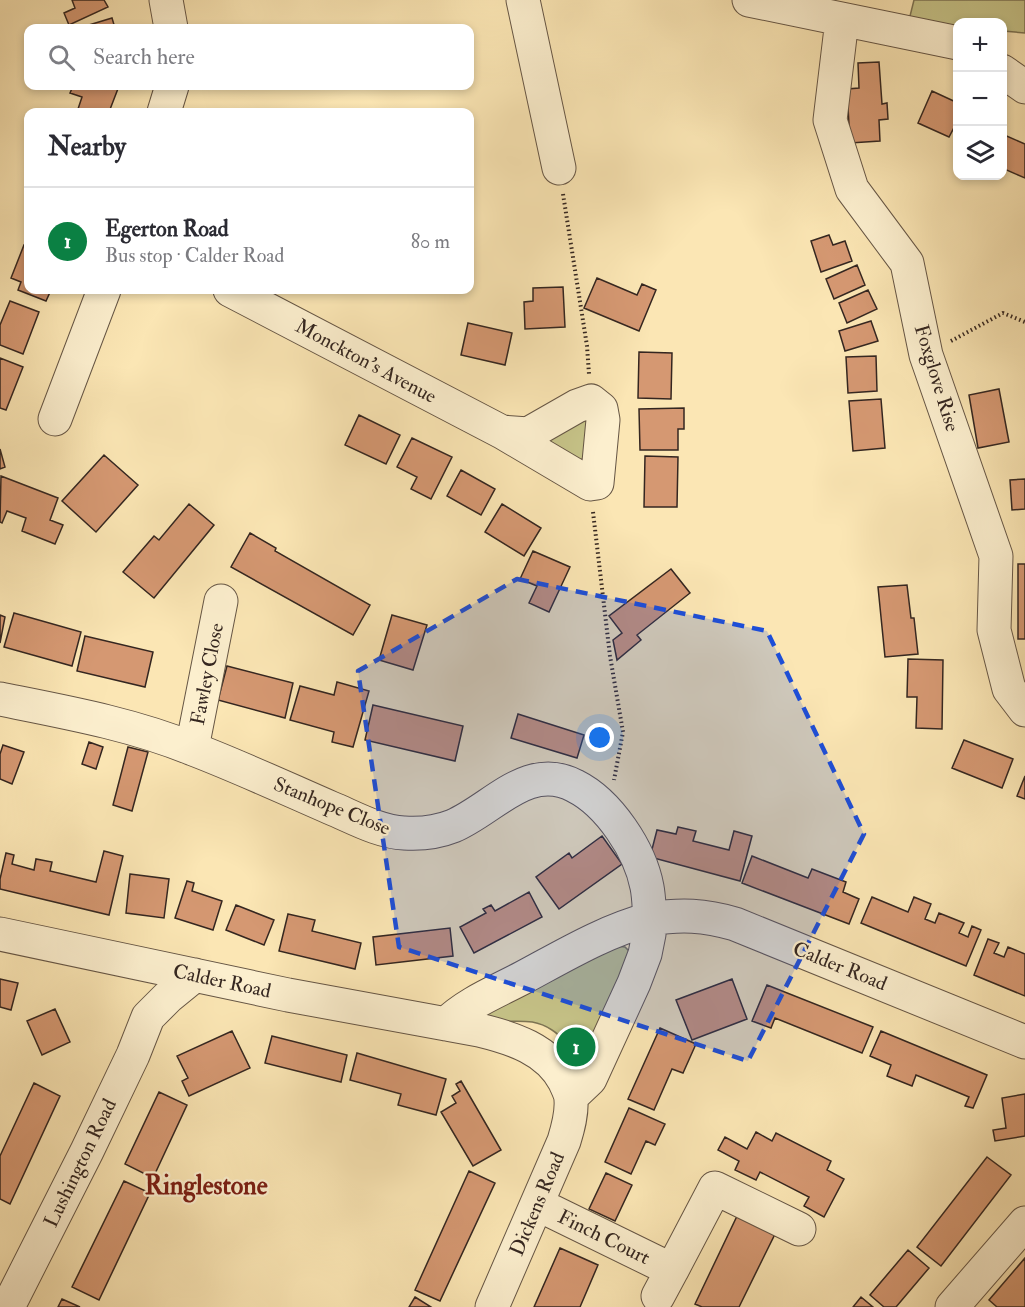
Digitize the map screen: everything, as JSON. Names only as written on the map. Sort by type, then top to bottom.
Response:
[{"type":"street","points":[[165,0],[170,24]]},
{"type":"street","points":[[523,0],[559,168]]},
{"type":"street","points":[[749,0],[953,42]]},
{"type":"street","name":"Foxglove Rise","points":[[842,20],[830,120],[852,189],[908,263],[926,355],[996,556],[994,630],[1009,689],[1025,710]]},
{"type":"street","points":[[1003,72],[1025,87]]},
{"type":"street","points":[[165,108],[171,90]]},
{"type":"street","points":[[55,419],[102,294]]},
{"type":"street","name":"Monckton's Avenue","points":[[238,294],[502,432],[590,484]]},
{"type":"street","points":[[590,484],[597,483],[603,420],[601,408],[591,401]]},
{"type":"street","name":"Monckton's Avenue","points":[[502,432],[528,434],[577,406],[591,401]]},
{"type":"street","name":"Fawley Close","points":[[192,748],[221,601]]},
{"type":"street","name":"Stanhope Close","points":[[0,699],[88,718],[192,748],[358,819],[397,832],[435,831],[452,826],[519,785],[541,779],[552,779],[576,786],[607,812],[637,856],[647,887],[650,919]]},
{"type":"street","name":"Calder Road","points":[[446,1024],[456,1014],[472,1004],[590,942],[633,923],[678,915],[709,916],[735,924],[1025,1042]]},
{"type":"street","points":[[571,1097],[590,1078],[606,1047],[645,954],[650,934],[650,919]]},
{"type":"street","name":"Calder Road","points":[[0,934],[288,995],[505,1036],[537,1052],[552,1063],[561,1074],[571,1097]]},
{"type":"street","points":[[125,961],[148,1017]]},
{"type":"street","name":"Lushington Road","points":[[8,1307],[97,1130],[133,1055],[148,1017],[195,975]]},
{"type":"street","name":"Dickens Road","points":[[492,1307],[564,1142],[569,1122],[571,1097]]},
{"type":"street","name":"Finch Court","points":[[537,1204],[665,1283],[715,1188],[799,1229]]},
{"type":"street","points":[[952,1307],[1025,1223]]},
{"type":"path","points":[[559,168],[587,346],[591,401]]},
{"type":"path","points":[[926,355],[1003,313],[1025,322]]},
{"type":"path","points":[[590,484],[610,656],[623,732],[607,812]]},
{"type":"highlighted area","points":[[517,579],[767,631],[864,834],[748,1061],[399,947],[358,671]]},
{"type":"shaded area","points":[[914,0],[1025,0],[1025,33],[1007,31],[1007,18],[953,18],[953,26],[909,20]]},
{"type":"shaded area","points":[[584,419],[587,422],[584,457],[580,461],[548,443],[549,436]]},
{"type":"shaded area","points":[[616,946],[625,947],[631,953],[584,1060],[557,1033],[544,1025],[487,1019],[486,1013]]},
{"type":"building","points":[[72,0],[104,0],[108,7],[69,24],[64,13],[75,8]]},
{"type":"building","points":[[112,18],[114,24],[92,24]]},
{"type":"building","points":[[879,62],[882,104],[887,103],[888,119],[879,120],[880,141],[850,143],[847,89],[859,88],[858,63]]},
{"type":"building","points":[[71,90],[117,90],[111,108],[78,108],[82,97],[70,93]]},
{"type":"building","points":[[932,91],[953,101],[953,129],[949,137],[918,123]]},
{"type":"building","points":[[1007,136],[1025,144],[1025,178],[1007,170]]},
{"type":"building","points":[[829,235],[833,245],[845,241],[852,261],[821,272],[811,241]]},
{"type":"building","points":[[24,245],[24,292],[18,290],[21,282],[11,278]]},
{"type":"building","points":[[857,265],[865,285],[834,299],[826,279]]},
{"type":"building","points":[[597,278],[637,295],[642,284],[656,290],[639,331],[584,308]]},
{"type":"building","points":[[563,287],[565,327],[525,329],[524,302],[533,301],[533,288]]},
{"type":"building","points":[[868,290],[877,309],[847,323],[839,303]]},
{"type":"building","points":[[28,294],[49,294],[46,301]]},
{"type":"building","points":[[10,301],[39,312],[23,354],[0,345],[0,325]]},
{"type":"building","points":[[871,321],[878,341],[845,351],[839,331]]},
{"type":"building","points":[[468,323],[512,333],[505,365],[461,355]]},
{"type":"building","points":[[639,352],[672,353],[671,399],[638,398]]},
{"type":"building","points":[[876,356],[877,391],[848,393],[846,357]]},
{"type":"building","points":[[0,358],[23,367],[6,410],[0,408]]},
{"type":"building","points":[[999,389],[1009,442],[978,448],[969,395]]},
{"type":"building","points":[[881,399],[885,448],[853,451],[849,401]]},
{"type":"building","points":[[684,408],[684,429],[678,429],[678,450],[640,450],[639,409]]},
{"type":"building","points":[[359,415],[400,435],[386,464],[345,445]]},
{"type":"building","points":[[412,438],[452,457],[431,499],[411,489],[417,477],[397,467]]},
{"type":"building","points":[[0,449],[5,467],[0,469]]},
{"type":"building","points":[[104,455],[138,485],[96,532],[62,501]]},
{"type":"building","points":[[645,456],[678,457],[677,507],[644,507]]},
{"type":"building","points":[[461,470],[495,489],[481,515],[447,496]]},
{"type":"building","points":[[1,476],[58,498],[50,520],[63,525],[55,544],[22,531],[26,518],[7,511],[2,523],[0,522]]},
{"type":"building","points":[[1025,479],[1025,509],[1012,510],[1010,480]]},
{"type":"building","points":[[189,504],[214,525],[154,598],[123,572],[154,536],[159,540]]},
{"type":"building","points":[[502,504],[541,528],[524,556],[485,532]]},
{"type":"building","points":[[250,533],[276,548],[275,551],[370,605],[353,635],[231,567]]},
{"type":"building","points":[[533,551],[570,567],[549,612],[529,603],[537,586],[520,579]]},
{"type":"building","points":[[1018,564],[1025,564],[1025,639],[1018,639]]},
{"type":"building","points":[[671,569],[690,593],[637,635],[641,640],[617,660],[613,640],[622,633],[609,616]]},
{"type":"building","points":[[907,585],[918,654],[885,657],[878,587]]},
{"type":"building","points":[[14,613],[81,632],[72,666],[4,647]]},
{"type":"building","points":[[0,615],[5,617],[0,643]]},
{"type":"building","points":[[392,615],[427,625],[413,670],[379,660]]},
{"type":"building","points":[[85,636],[153,652],[145,687],[77,671]]},
{"type":"building","points":[[908,659],[943,660],[942,729],[916,728],[917,697],[907,697]]},
{"type":"building","points":[[227,666],[293,683],[285,718],[218,700]]},
{"type":"building","points":[[337,682],[369,691],[353,747],[332,742],[334,732],[290,720],[300,686],[334,695]]},
{"type":"building","points":[[373,705],[463,726],[455,761],[365,740]]},
{"type":"building","points":[[518,714],[584,735],[577,758],[511,738]]},
{"type":"building","points":[[964,740],[1013,759],[1002,788],[952,768]]},
{"type":"building","points":[[89,742],[103,747],[96,769],[82,764]]},
{"type":"building","points":[[3,745],[24,752],[12,784],[0,779],[0,754]]},
{"type":"building","points":[[128,747],[148,752],[132,811],[113,805]]},
{"type":"building","points":[[1025,776],[1025,799],[1017,796]]},
{"type":"building","points":[[678,827],[696,831],[693,841],[729,850],[734,831],[752,836],[740,881],[650,857],[657,830],[676,834]]},
{"type":"building","points":[[602,836],[622,864],[559,909],[536,877],[569,853],[572,858]]},
{"type":"building","points":[[104,851],[123,856],[109,915],[0,889],[6,853],[14,855],[12,864],[34,870],[36,859],[52,862],[50,871],[96,882]]},
{"type":"building","points":[[752,856],[808,878],[812,869],[846,882],[843,892],[859,899],[849,924],[742,883]]},
{"type":"building","points":[[130,874],[169,879],[164,918],[126,913]]},
{"type":"building","points":[[187,881],[194,883],[192,891],[222,901],[213,930],[175,918]]},
{"type":"building","points":[[529,892],[542,917],[474,953],[460,927],[486,913],[483,909],[491,905],[495,911]]},
{"type":"building","points":[[872,897],[908,912],[914,897],[931,904],[925,919],[935,923],[939,913],[964,923],[959,933],[968,937],[972,926],[981,930],[966,966],[861,923]]},
{"type":"building","points":[[236,905],[274,920],[264,945],[226,930]]},
{"type":"building","points":[[288,914],[315,920],[312,931],[361,943],[355,969],[279,951]]},
{"type":"building","points":[[450,928],[453,956],[376,965],[373,937]]},
{"type":"building","points":[[988,939],[999,943],[994,953],[1004,957],[1008,947],[1025,954],[1025,996],[974,975]]},
{"type":"building","points":[[0,979],[18,983],[11,1010],[0,1007]]},
{"type":"building","points":[[732,979],[747,1019],[692,1040],[676,1000]]},
{"type":"building","points":[[767,985],[873,1027],[862,1053],[775,1018],[771,1028],[752,1021]]},
{"type":"building","points":[[55,1009],[70,1042],[42,1055],[27,1021]]},
{"type":"building","points":[[660,1028],[696,1044],[683,1073],[672,1069],[654,1110],[628,1099]]},
{"type":"building","points":[[232,1031],[250,1068],[189,1096],[182,1081],[188,1078],[177,1056]]},
{"type":"building","points":[[881,1031],[987,1075],[973,1108],[965,1106],[969,1097],[916,1075],[912,1086],[887,1076],[891,1065],[870,1056]]},
{"type":"building","points":[[272,1036],[347,1055],[341,1082],[265,1063]]},
{"type":"building","points":[[357,1053],[446,1079],[436,1115],[398,1105],[401,1094],[350,1080]]},
{"type":"building","points":[[461,1081],[501,1150],[473,1166],[441,1112],[456,1103],[452,1096],[460,1091],[456,1084]]},
{"type":"building","points":[[34,1083],[60,1096],[10,1204],[0,1199],[0,1156]]},
{"type":"building","points":[[159,1092],[187,1105],[153,1178],[125,1164]]},
{"type":"building","points":[[1025,1094],[1025,1136],[995,1141],[993,1130],[1006,1128],[1002,1098]]},
{"type":"building","points":[[629,1108],[665,1124],[655,1145],[646,1141],[631,1174],[605,1162]]},
{"type":"building","points":[[756,1132],[772,1141],[776,1133],[831,1161],[827,1170],[844,1179],[824,1217],[804,1206],[809,1197],[760,1172],[756,1180],[735,1170],[739,1161],[718,1150],[725,1137],[747,1149]]},
{"type":"building","points":[[987,1157],[1011,1175],[941,1266],[917,1247]]},
{"type":"building","points":[[469,1171],[495,1183],[440,1301],[415,1290]]},
{"type":"building","points":[[606,1173],[632,1185],[615,1221],[589,1209]]},
{"type":"building","points":[[124,1181],[150,1193],[99,1300],[72,1287]]},
{"type":"building","points":[[738,1214],[776,1232],[739,1307],[702,1307],[695,1304]]},
{"type":"building","points":[[560,1248],[598,1265],[580,1307],[534,1307]]},
{"type":"building","points":[[908,1250],[929,1268],[896,1307],[884,1307],[870,1295]]},
{"type":"building","points":[[1025,1258],[1025,1307],[997,1307],[989,1300]]},
{"type":"building","points":[[415,1297],[431,1307],[409,1307]]},
{"type":"building","points":[[861,1297],[873,1307],[853,1307]]},
{"type":"building","points":[[62,1299],[80,1307],[58,1307]]},
{"type":"place","name":"Egerton Road","points":[[576,1047]]},
{"type":"district","name":"Ringlestone","points":[[206,1186]]}]
